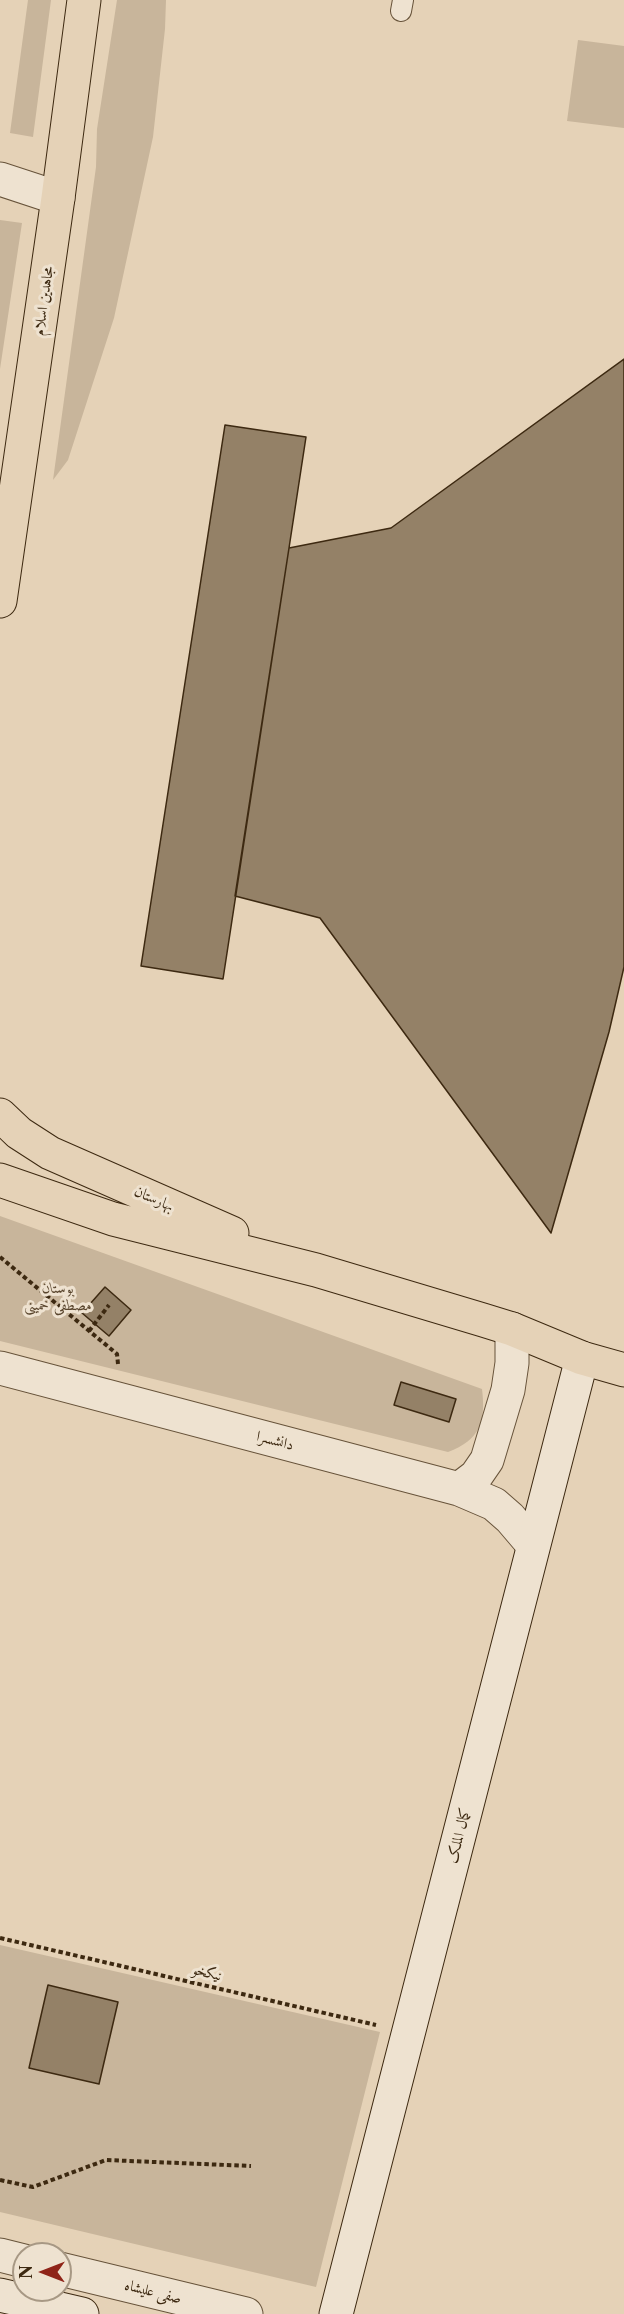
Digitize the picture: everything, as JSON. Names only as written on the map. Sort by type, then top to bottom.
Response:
[{"type":"main road","name":"مجاهدین اسلام","points":[[0,601],[84,0]]},
{"type":"main road","points":[[0,179],[58,198]]},
{"type":"main road","name":"بهارستان","points":[[0,1115],[19,1133],[50,1153],[316,1270]]},
{"type":"main road","name":"بهارستان","points":[[0,1180],[113,1220],[316,1270],[512,1329],[582,1358],[624,1370]]},
{"type":"main road","points":[[459,1490],[476,1476],[487,1460],[508,1390],[512,1363],[512,1329]]},
{"type":"main road","name":"کمال الملک","points":[[336,2314],[582,1358]]},
{"type":"main road","name":"دانشسرا","points":[[0,1368],[459,1490],[494,1504],[510,1518],[533,1545]]},
{"type":"main road","name":"صفی علیشاه","points":[[72,2272],[246,2314]]},
{"type":"main road","points":[[0,2295],[82,2314]]},
{"type":"path","points":[[0,1257],[117,1354],[120,1401]]},
{"type":"path","points":[[89,1331],[109,1305]]},
{"type":"path","name":"نیکخو","points":[[0,1938],[409,2032]]},
{"type":"path","points":[[0,2180],[33,2187],[106,2160],[250,2166]]},
{"type":"green space","points":[[28,0],[51,0],[33,137],[10,133]]},
{"type":"green space","points":[[117,0],[166,0],[153,137],[114,318],[68,460],[53,480],[96,167],[97,129]]},
{"type":"green space","points":[[578,40],[624,46],[624,128],[567,121]]},
{"type":"green space","points":[[0,220],[22,223],[0,369]]},
{"type":"green space","name":"بوستان مصطفی خمینی","points":[[0,1216],[482,1389],[483,1411],[478,1428],[467,1442],[448,1452],[0,1341]]},
{"type":"green space","points":[[0,1945],[380,2032],[316,2287],[0,2212]]},
{"type":"building","points":[[624,359],[624,967],[609,1032],[551,1233],[320,918],[235,896],[289,548],[391,528]]},
{"type":"building","points":[[225,425],[306,437],[223,979],[141,966]]},
{"type":"building","points":[[105,1287],[131,1310],[109,1336],[82,1313]]},
{"type":"building","points":[[401,1382],[456,1399],[449,1422],[394,1405]]},
{"type":"building","points":[[48,1985],[118,2002],[99,2084],[29,2068]]}]
